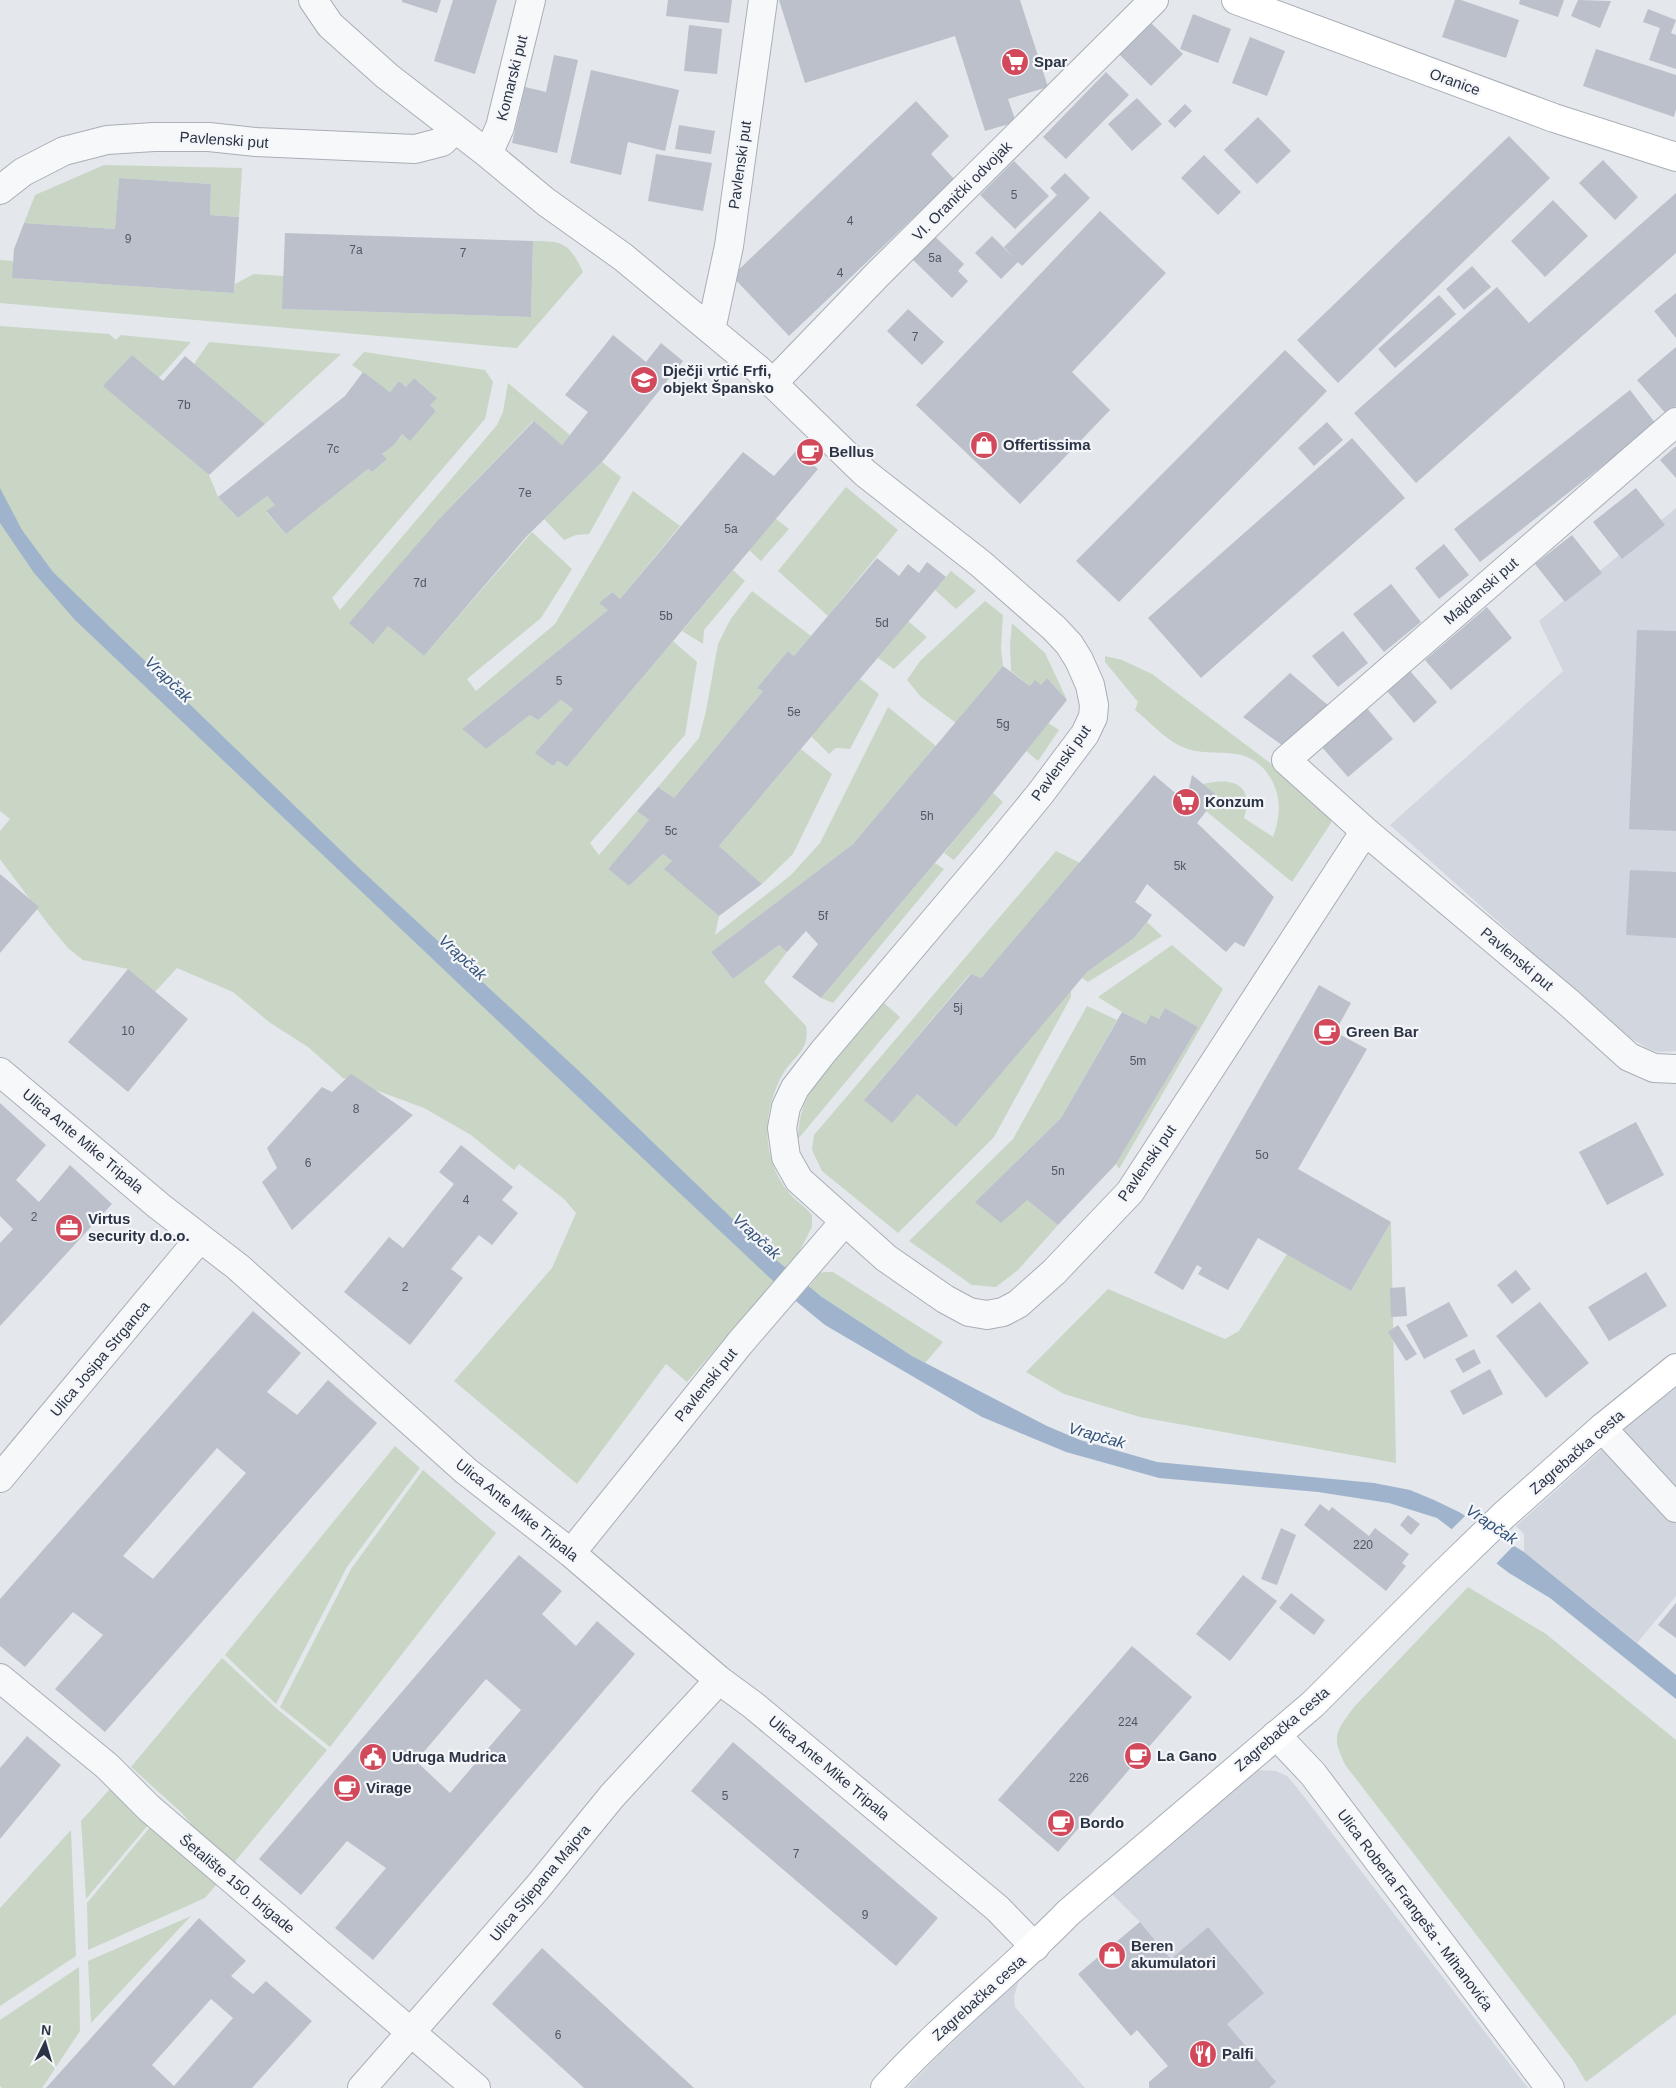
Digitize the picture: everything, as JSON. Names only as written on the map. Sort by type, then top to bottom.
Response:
[{"type":"main road","name":"Oranice","points":[[1236,0],[1554,118],[1676,156]]},
{"type":"main road","name":"Zagrebačka cesta","points":[[886,2088],[941,2032],[1035,1947],[1068,1913],[1313,1704],[1504,1515],[1602,1428],[1676,1368]]},
{"type":"street","name":"Pavlenski put","points":[[313,0],[330,25],[387,76],[488,154],[546,202],[623,257],[711,330],[772,383],[865,473],[981,564],[1054,628],[1069,644],[1079,660],[1090,685],[1094,704],[1093,717],[1085,734],[1040,794],[795,1088],[786,1107],[782,1128],[786,1157],[799,1180],[886,1258],[945,1299],[969,1312],[987,1315],[1003,1312],[1018,1304],[1054,1272],[1130,1192],[1365,831]]},
{"type":"street","name":"Komarski put","points":[[488,154],[500,127],[531,0]]},
{"type":"street","name":"Pavlenski put","points":[[711,330],[729,246],[763,0]]},
{"type":"street","name":"VI. Oranički odvojak","points":[[772,383],[878,274],[1154,0]]},
{"type":"street","name":"Pavlenski put","points":[[0,190],[22,172],[64,151],[107,140],[154,136],[209,137],[256,142],[415,149],[442,142],[455,129]]},
{"type":"street","name":"Majdanski put","points":[[1286,760],[1676,422]]},
{"type":"street","name":"Pavlenski put","points":[[1286,760],[1365,831],[1568,1002],[1629,1057],[1654,1068],[1676,1069]]},
{"type":"street","name":"Ulica Ante Mike Tripala","points":[[0,1072],[200,1238],[238,1267],[466,1471],[571,1553],[719,1680],[753,1705],[997,1908],[1035,1947]]},
{"type":"street","name":"Pavlenski put","points":[[571,1553],[774,1304],[845,1221]]},
{"type":"street","name":"Ulica Josipa Strganca","points":[[0,1478],[200,1238]]},
{"type":"street","points":[[1602,1428],[1676,1508]]},
{"type":"street","name":"Šetalište 150. brigade","points":[[0,1678],[107,1766],[149,1808],[476,2088]]},
{"type":"street","name":"Ulica Stjepana Majora","points":[[362,2088],[537,1888],[612,1796],[719,1680]]},
{"type":"street","name":"Ulica Roberta Frangeša - Mihanovića","points":[[1276,1735],[1313,1774],[1550,2088]]},
{"type":"shaded area","points":[[1676,508],[1676,1051],[1658,1052],[1647,1048],[1624,1034],[1390,825],[1563,671],[1539,621]]},
{"type":"shaded area","points":[[1676,1386],[1676,1596],[1637,1643],[1524,1552],[1524,1534],[1516,1526],[1644,1412]]},
{"type":"shaded area","points":[[1259,1770],[1276,1771],[1287,1776],[1298,1789],[1528,2088],[1149,2088],[1149,2082],[1168,2066],[1227,2024],[1140,1922],[1112,1894],[1242,1776]]},
{"type":"shaded area","points":[[1019,1980],[1014,1996],[1015,2007],[1085,2088],[907,2088],[943,2051]]},
{"type":"green space","points":[[104,165],[242,168],[239,217],[210,215],[211,184],[119,178],[115,229],[24,223],[35,195]]},
{"type":"green space","points":[[533,241],[559,243],[569,249],[583,272],[517,348],[0,303],[0,260],[13,261],[13,278],[234,293],[235,284],[254,274],[284,276],[283,309],[531,317]]},
{"type":"green space","points":[[0,326],[109,334],[116,340],[121,335],[191,342],[159,378],[132,355],[104,386],[209,475],[218,497],[238,518],[267,496],[275,505],[266,512],[286,534],[368,469],[372,472],[387,459],[382,454],[394,445],[402,434],[410,440],[436,411],[430,405],[436,397],[414,378],[406,387],[399,381],[390,392],[352,365],[364,352],[485,370],[493,382],[485,419],[332,598],[340,610],[497,425],[503,412],[508,383],[570,435],[562,445],[533,421],[440,518],[373,643],[388,626],[424,656],[532,532],[572,569],[541,618],[467,679],[476,691],[555,624],[633,491],[680,526],[620,599],[611,592],[600,603],[608,610],[462,729],[486,749],[530,715],[538,720],[561,700],[573,709],[536,753],[553,766],[558,761],[567,767],[673,641],[697,662],[685,735],[590,843],[599,855],[637,811],[649,820],[608,869],[629,886],[663,854],[672,861],[665,869],[719,916],[715,935],[791,875],[820,843],[888,707],[936,746],[853,844],[711,952],[733,979],[779,945],[787,952],[764,982],[806,1026],[807,1034],[804,1047],[784,1072],[771,1102],[768,1118],[769,1150],[773,1166],[780,1181],[790,1194],[812,1215],[812,1227],[799,1252],[687,1382],[666,1364],[577,1484],[454,1381],[552,1268],[576,1213],[564,1199],[519,1164],[514,1170],[471,1135],[424,1108],[343,1078],[308,1047],[269,1022],[233,992],[177,968],[155,992],[128,969],[83,960],[68,948],[48,924],[0,859],[0,831],[10,819],[0,811]]},
{"type":"green space","points":[[209,342],[341,354],[265,424],[194,364]]},
{"type":"green space","points":[[602,462],[621,477],[589,534],[576,535],[564,540],[544,519]]},
{"type":"green space","points":[[846,487],[898,530],[828,616],[778,571]]},
{"type":"green space","points":[[776,519],[789,529],[761,561],[749,550]]},
{"type":"green space","points":[[733,570],[745,581],[704,630],[703,644],[682,631]]},
{"type":"green space","points":[[951,571],[976,591],[956,609],[935,590]]},
{"type":"green space","points":[[752,591],[811,636],[794,656],[788,651],[758,687],[763,691],[674,798],[658,787],[699,738],[706,711],[718,644],[730,620]]},
{"type":"green space","points":[[985,601],[1003,615],[1001,648],[1003,666],[956,723],[921,697],[907,680],[920,661]]},
{"type":"green space","points":[[908,621],[927,637],[894,669],[878,658]]},
{"type":"green space","points":[[1012,623],[1045,653],[1067,700],[1047,678],[1041,685],[1035,681],[1030,686],[1011,671],[1010,645]]},
{"type":"green space","points":[[1105,656],[1122,660],[1152,674],[1306,790],[1331,817],[1331,823],[1292,882],[1206,811],[1218,796],[1203,784],[1214,782],[1232,783],[1244,790],[1247,806],[1244,818],[1273,837],[1278,818],[1278,797],[1270,777],[1264,769],[1247,757],[1230,753],[1194,751],[1168,739],[1135,710],[1138,702],[1105,662]]},
{"type":"green space","points":[[860,679],[879,694],[850,749],[836,748],[829,754],[811,736]]},
{"type":"green space","points":[[1048,723],[1059,730],[1038,761],[1026,751]]},
{"type":"green space","points":[[801,749],[832,774],[793,854],[762,884],[719,846]]},
{"type":"green space","points":[[993,793],[1003,802],[954,860],[944,853]]},
{"type":"green space","points":[[1056,851],[1080,863],[981,978],[970,974],[864,1100],[917,1094],[956,1127],[1071,990],[1071,997],[994,1137],[898,1233],[822,1171],[812,1150],[814,1135]]},
{"type":"green space","points":[[935,863],[944,869],[833,1003],[821,998]]},
{"type":"green space","points":[[1147,922],[1162,936],[1088,982],[1082,978],[1087,972],[1134,938]]},
{"type":"green space","points":[[1172,945],[1223,989],[1119,1169],[1116,1164],[1198,1027],[1165,1008],[1159,1019],[1146,1024],[1098,997]]},
{"type":"green space","points":[[884,1003],[900,1017],[798,1139],[802,1111],[814,1086]]},
{"type":"green space","points":[[1087,1006],[1117,1020],[1061,1118],[976,1201],[1027,1200],[1058,1225],[1018,1270],[996,1287],[972,1285],[909,1241],[1013,1139]]},
{"type":"green space","points":[[1391,1222],[1396,1463],[1140,1417],[1064,1394],[1026,1372],[1108,1289],[1225,1339],[1239,1331],[1287,1254],[1351,1291]]},
{"type":"green space","points":[[833,1272],[943,1342],[925,1363],[912,1356],[809,1287],[820,1273]]},
{"type":"green space","points":[[395,1446],[420,1468],[347,1567],[276,1704],[225,1655]]},
{"type":"green space","points":[[423,1470],[496,1533],[330,1747],[280,1707],[351,1569]]},
{"type":"green space","points":[[1468,1587],[1546,1634],[1676,1740],[1676,2014],[1586,2082],[1573,2060],[1346,1766],[1338,1748],[1337,1735],[1339,1729],[1354,1707]]},
{"type":"green space","points":[[222,1658],[277,1709],[327,1750],[228,1870],[182,1813],[131,1767]]},
{"type":"green space","points":[[119,1779],[159,1812],[86,1899],[81,1821]]},
{"type":"green space","points":[[161,1814],[221,1879],[205,1898],[88,1950],[87,1903]]},
{"type":"green space","points":[[71,1830],[76,1956],[0,2006],[0,1908]]},
{"type":"green space","points":[[191,1916],[91,2023],[88,1961]]},
{"type":"green space","points":[[79,1967],[80,2031],[42,2088],[2,2088],[0,2086],[0,2020]]},
{"type":"water","points":[[0,488],[22,530],[53,572],[359,868],[580,1072],[770,1255],[822,1297],[912,1356],[1047,1426],[1080,1440],[1157,1462],[1374,1483],[1410,1490],[1434,1500],[1459,1512],[1524,1552],[1676,1675],[1676,1699],[1550,1598],[1509,1573],[1437,1518],[1389,1503],[1318,1492],[1159,1478],[1066,1452],[982,1417],[825,1325],[786,1293],[671,1185],[75,620],[34,573],[0,523]]},
{"type":"pier","points":[[1467,1514],[1515,1544],[1495,1565],[1450,1531]]},
{"type":"building","points":[[402,0],[441,0],[437,13],[402,2]]},
{"type":"building","points":[[453,0],[497,0],[475,74],[434,61]]},
{"type":"building","points":[[668,0],[732,0],[729,23],[666,16]]},
{"type":"building","points":[[779,0],[1020,0],[1048,87],[1008,99],[1016,122],[985,131],[955,36],[805,83]]},
{"type":"building","points":[[1455,0],[1461,0],[1519,20],[1506,58],[1442,37]]},
{"type":"building","points":[[1520,0],[1564,0],[1558,17],[1519,4]]},
{"type":"building","points":[[1578,0],[1611,1],[1600,28],[1571,16]]},
{"type":"building","points":[[1648,9],[1676,20],[1671,33],[1676,35],[1676,69],[1649,60],[1660,28],[1643,22]]},
{"type":"building","points":[[1193,14],[1231,29],[1218,63],[1180,49]]},
{"type":"building","points":[[1149,21],[1183,54],[1151,86],[1118,53]]},
{"type":"building","points":[[689,25],[722,29],[717,74],[684,71]]},
{"type":"building","points":[[1250,37],[1285,51],[1267,96],[1232,83]]},
{"type":"building","points":[[1596,49],[1676,75],[1676,109],[1674,117],[1583,86]]},
{"type":"building","points":[[554,55],[578,60],[557,153],[512,143],[525,87],[546,92]]},
{"type":"building","points":[[591,70],[679,90],[665,151],[628,142],[621,175],[570,163]]},
{"type":"building","points":[[1106,72],[1129,95],[1066,159],[1043,137]]},
{"type":"building","points":[[1137,98],[1162,124],[1132,151],[1108,124]]},
{"type":"building","points":[[916,101],[949,136],[931,154],[954,179],[789,336],[732,276]]},
{"type":"building","points":[[1185,104],[1192,111],[1175,128],[1168,121]]},
{"type":"building","points":[[1258,117],[1291,151],[1257,184],[1224,150]]},
{"type":"building","points":[[679,125],[715,131],[711,154],[675,149]]},
{"type":"building","points":[[1509,136],[1550,178],[1338,383],[1297,340]]},
{"type":"building","points":[[656,154],[712,163],[703,211],[648,201]]},
{"type":"building","points":[[1204,155],[1241,192],[1218,215],[1181,178]]},
{"type":"building","points":[[1603,160],[1638,197],[1615,220],[1579,183]]},
{"type":"building","points":[[1014,161],[1049,196],[1015,229],[980,195]]},
{"type":"building","points":[[1065,173],[1090,198],[1022,266],[1018,262],[1001,279],[975,253],[992,236],[1014,258],[1004,247],[1057,195],[1050,188]]},
{"type":"building","points":[[119,178],[211,184],[210,215],[239,217],[234,293],[12,278],[14,249],[24,223],[115,229]]},
{"type":"building","points":[[1676,193],[1676,253],[1416,483],[1354,413],[1497,287],[1529,323]]},
{"type":"building","points":[[1553,200],[1588,236],[1545,277],[1511,241]]},
{"type":"building","points":[[1100,211],[1166,273],[1072,372],[1110,410],[1020,504],[916,405]]},
{"type":"building","points":[[928,230],[964,264],[958,271],[968,281],[952,298],[905,252]]},
{"type":"building","points":[[285,233],[533,241],[531,317],[282,309]]},
{"type":"building","points":[[1472,266],[1491,287],[1464,310],[1446,289]]},
{"type":"building","points":[[1676,293],[1676,338],[1654,311]]},
{"type":"building","points":[[1439,295],[1456,314],[1395,368],[1378,349]]},
{"type":"building","points":[[908,309],[944,342],[922,365],[887,331]]},
{"type":"building","points":[[613,335],[646,362],[661,343],[683,361],[602,462],[526,537],[424,656],[388,626],[373,644],[349,623],[440,518],[534,421],[562,445],[588,412],[565,395]]},
{"type":"building","points":[[1676,347],[1676,406],[1666,414],[1637,380]]},
{"type":"building","points":[[1285,350],[1327,391],[1119,602],[1076,561]]},
{"type":"building","points":[[132,355],[163,381],[185,356],[265,424],[209,475],[103,386]]},
{"type":"building","points":[[363,372],[390,392],[399,381],[406,387],[414,378],[437,398],[430,405],[436,411],[410,441],[402,434],[394,445],[382,454],[387,459],[372,472],[368,469],[286,534],[266,511],[275,505],[267,496],[238,518],[218,497],[345,396]]},
{"type":"building","points":[[1630,390],[1656,424],[1480,562],[1454,529]]},
{"type":"building","points":[[1327,422],[1343,440],[1314,466],[1298,448]]},
{"type":"building","points":[[1352,438],[1405,498],[1201,678],[1148,618]]},
{"type":"building","points":[[1676,446],[1676,478],[1660,460]]},
{"type":"building","points":[[796,451],[818,469],[567,767],[558,761],[553,766],[535,753],[573,709],[561,700],[538,720],[530,715],[486,749],[462,729],[608,610],[599,603],[612,592],[620,599],[743,452],[774,476]]},
{"type":"building","points":[[1636,488],[1665,525],[1622,559],[1593,522]]},
{"type":"building","points":[[1572,535],[1602,573],[1565,602],[1535,564]]},
{"type":"building","points":[[1444,544],[1469,575],[1439,599],[1415,568]]},
{"type":"building","points":[[877,558],[899,576],[908,564],[919,573],[927,562],[946,577],[719,846],[762,884],[719,916],[664,869],[672,861],[663,854],[629,886],[608,869],[649,820],[637,811],[658,787],[674,798],[763,691],[757,688],[788,651],[794,656]]},
{"type":"building","points":[[1391,584],[1421,622],[1384,652],[1353,614]]},
{"type":"building","points":[[1487,607],[1512,638],[1451,690],[1425,660]]},
{"type":"building","points":[[1637,630],[1676,631],[1676,831],[1629,829]]},
{"type":"building","points":[[1343,631],[1368,663],[1338,687],[1312,656]]},
{"type":"building","points":[[1003,666],[1030,686],[1035,680],[1041,685],[1047,678],[1067,700],[977,813],[821,998],[792,977],[818,944],[806,931],[787,952],[779,945],[733,979],[711,952],[853,844]]},
{"type":"building","points":[[1410,671],[1437,702],[1414,723],[1387,691]]},
{"type":"building","points":[[1290,673],[1330,707],[1286,748],[1243,717]]},
{"type":"building","points":[[1366,707],[1393,739],[1348,777],[1321,746]]},
{"type":"building","points":[[1154,775],[1186,802],[1192,775],[1218,796],[1197,823],[1274,897],[1244,947],[1235,942],[1226,952],[1147,884],[1135,902],[1152,915],[1147,922],[1134,938],[1087,972],[956,1127],[917,1094],[892,1123],[864,1100],[971,974],[981,978]]},
{"type":"building","points":[[1630,870],[1676,872],[1676,938],[1626,935]]},
{"type":"building","points":[[0,874],[39,907],[0,953]]},
{"type":"building","points":[[128,969],[188,1019],[128,1092],[68,1042]]},
{"type":"building","points":[[1319,985],[1351,1003],[1335,1032],[1367,1049],[1298,1169],[1391,1222],[1351,1291],[1258,1238],[1228,1290],[1198,1274],[1202,1268],[1197,1265],[1183,1290],[1154,1273]]},
{"type":"building","points":[[1165,1008],[1198,1027],[1116,1164],[1058,1225],[1027,1200],[1001,1223],[975,1202],[1061,1118],[1122,1012],[1146,1024],[1151,1015],[1159,1019]]},
{"type":"building","points":[[351,1074],[413,1115],[292,1230],[262,1182],[277,1168],[267,1148],[322,1087],[332,1092]]},
{"type":"building","points":[[0,1103],[46,1145],[16,1180],[39,1202],[70,1165],[112,1204],[0,1326],[0,1243],[13,1229],[0,1216]]},
{"type":"building","points":[[1636,1122],[1664,1175],[1607,1205],[1579,1152]]},
{"type":"building","points":[[461,1145],[513,1187],[502,1200],[518,1213],[492,1245],[479,1235],[451,1269],[463,1278],[410,1345],[344,1292],[389,1237],[403,1248],[454,1184],[439,1172]]},
{"type":"building","points":[[1516,1270],[1531,1289],[1512,1304],[1497,1285]]},
{"type":"building","points":[[1646,1272],[1667,1306],[1609,1341],[1588,1307]]},
{"type":"building","points":[[1405,1287],[1407,1316],[1391,1317],[1390,1288]]},
{"type":"building","points":[[1449,1302],[1468,1336],[1424,1359],[1406,1325]]},
{"type":"building","points":[[1540,1302],[1589,1363],[1546,1398],[1496,1336]]},
{"type":"building","points":[[253,1311],[301,1353],[267,1392],[297,1415],[328,1380],[377,1423],[105,1732],[55,1689],[103,1635],[73,1612],[25,1667],[0,1646],[0,1599]],"holes":[[[217,1448],[246,1473],[153,1579],[123,1556]]]},
{"type":"building","points":[[1398,1325],[1417,1354],[1406,1361],[1388,1332]]},
{"type":"building","points":[[1474,1349],[1481,1363],[1463,1373],[1455,1359]]},
{"type":"building","points":[[1490,1369],[1503,1394],[1463,1415],[1450,1391]]},
{"type":"building","points":[[1320,1504],[1329,1511],[1332,1507],[1369,1536],[1375,1528],[1409,1554],[1402,1563],[1406,1566],[1386,1591],[1304,1525]]},
{"type":"building","points":[[1408,1515],[1420,1524],[1411,1535],[1400,1525]]},
{"type":"building","points":[[1281,1528],[1296,1535],[1277,1585],[1261,1579]]},
{"type":"building","points":[[519,1555],[562,1591],[542,1614],[576,1646],[597,1621],[635,1654],[373,1960],[335,1928],[386,1868],[347,1841],[301,1895],[259,1859]],"holes":[[[486,1679],[521,1710],[450,1793],[416,1761]]]},
{"type":"building","points":[[1243,1575],[1277,1601],[1230,1661],[1196,1634]]},
{"type":"building","points":[[1291,1593],[1325,1620],[1314,1635],[1279,1608]]},
{"type":"building","points":[[1676,1603],[1676,1638],[1658,1625]]},
{"type":"building","points":[[1132,1646],[1192,1697],[1058,1852],[998,1800]]},
{"type":"building","points":[[27,1736],[61,1765],[0,1839],[0,1768]]},
{"type":"building","points":[[733,1742],[938,1918],[896,1966],[691,1791]]},
{"type":"building","points":[[199,1918],[246,1961],[231,1976],[253,1994],[266,1981],[312,2021],[252,2088],[46,2088]],"holes":[[[211,1999],[233,2018],[174,2086],[152,2065]]]},
{"type":"building","points":[[1140,1922],[1171,1959],[1208,1927],[1264,1993],[1227,2024],[1276,2082],[1269,2088],[1149,2088],[1149,2082],[1168,2066],[1137,2030],[1131,2036],[1078,1974]]},
{"type":"building","points":[[542,1948],[694,2088],[584,2088],[492,2004]]},
{"type":"place","name":"Spar","points":[[1015,62]]},
{"type":"place","name":"Dječji vrtić Frfi, objekt Špansko","points":[[644,380]]},
{"type":"place","name":"Offertissima","points":[[984,445]]},
{"type":"place","name":"Bellus","points":[[810,452]]},
{"type":"place","name":"Konzum","points":[[1186,802]]},
{"type":"place","name":"Green Bar","points":[[1327,1032]]},
{"type":"place","name":"Virtus security d.o.o.","points":[[69,1228]]},
{"type":"place","name":"La Gano","points":[[1138,1756]]},
{"type":"place","name":"Udruga Mudrica","points":[[373,1757]]},
{"type":"place","name":"Virage","points":[[347,1788]]},
{"type":"place","name":"Bordo","points":[[1061,1823]]},
{"type":"place","name":"Beren akumulatori","points":[[1112,1955]]},
{"type":"place","name":"Palfi","points":[[1203,2054]]},
{"type":"water label","name":"Vrapčak","points":[[169,679]]},
{"type":"water label","name":"Vrapčak","points":[[463,957]]},
{"type":"water label","name":"Vrapčak","points":[[757,1236]]},
{"type":"water label","name":"Vrapčak","points":[[1097,1435]]},
{"type":"water label","name":"Vrapčak","points":[[1492,1524]]}]
